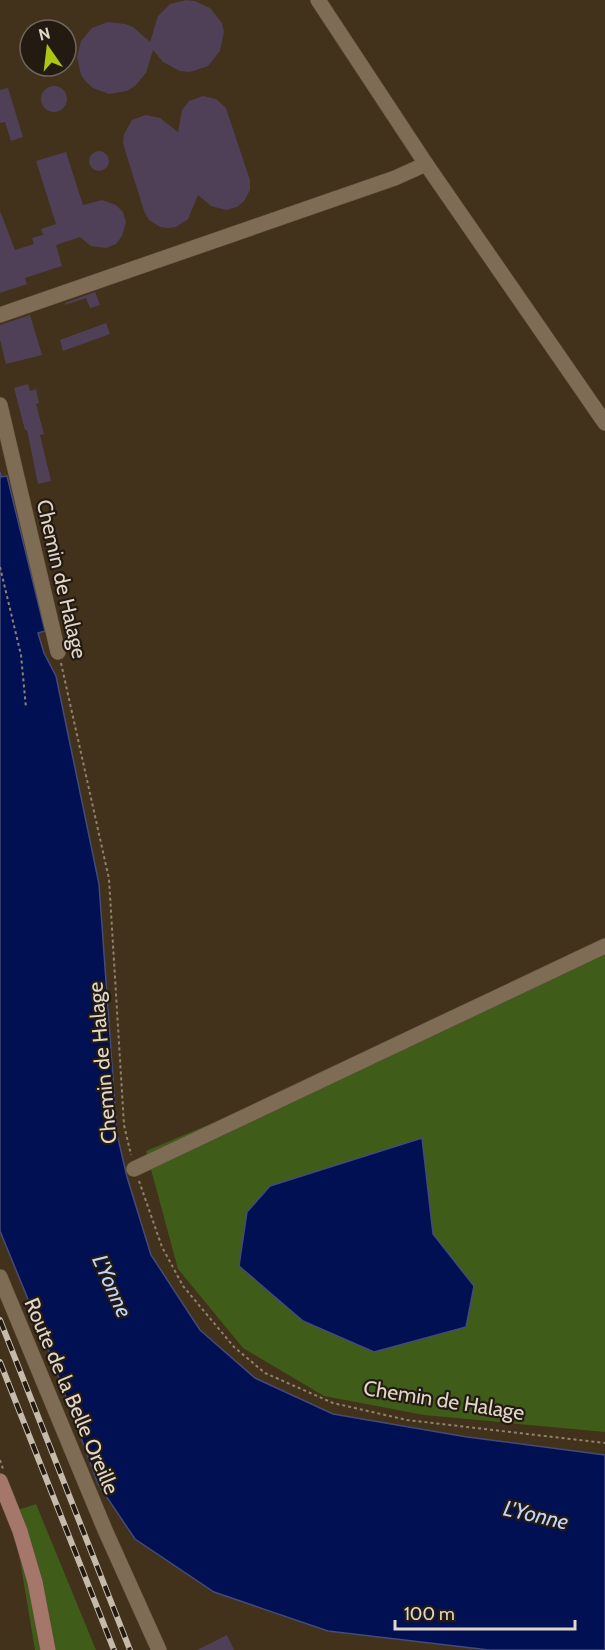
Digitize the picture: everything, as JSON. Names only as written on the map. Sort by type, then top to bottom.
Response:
[{"type":"main road","points":[[0,1481],[20,1531],[35,1582],[48,1650]]},
{"type":"street","points":[[318,0],[426,164],[605,423]]},
{"type":"street","points":[[0,315],[395,178],[426,164]]},
{"type":"street","name":"Chemin de Halage","points":[[0,405],[58,652]]},
{"type":"street","points":[[134,1169],[605,946]]},
{"type":"street","name":"Route de la Belle Oreille","points":[[0,1277],[105,1530],[159,1650]]},
{"type":"path","points":[[0,567],[21,655],[26,708]]},
{"type":"path","name":"Chemin de Halage","points":[[58,652],[109,879],[124,1125],[134,1169],[162,1247],[183,1286],[234,1347],[265,1373],[333,1402],[407,1420],[605,1443]]},
{"type":"green space","points":[[605,945],[605,1432],[424,1415],[324,1396],[243,1348],[178,1269],[146,1151],[255,1105]],"holes":[[[421,1138],[433,1234],[270,1186]]]},
{"type":"green space","points":[[36,1504],[96,1650],[35,1650],[12,1512]]},
{"type":"water","name":"L'Yonne","points":[[0,472],[1,477],[7,476],[45,631],[38,633],[44,653],[56,676],[99,884],[117,1134],[127,1177],[151,1255],[200,1330],[255,1378],[333,1414],[467,1437],[605,1455],[605,1650],[489,1650],[328,1631],[214,1592],[135,1539],[98,1484],[46,1343],[0,1231]]},
{"type":"water","points":[[422,1138],[433,1234],[474,1286],[466,1327],[374,1352],[303,1321],[239,1266],[247,1212],[270,1186]]},
{"type":"building","points":[[186,0],[195,1],[210,8],[222,23],[224,32],[220,51],[208,66],[190,72],[180,71],[163,62],[153,50],[146,73],[135,86],[127,91],[109,94],[93,88],[86,82],[81,75],[78,53],[81,41],[92,28],[108,22],[125,24],[133,27],[150,42],[158,16],[170,4]]},
{"type":"building","points":[[54,86],[63,90],[67,99],[63,108],[54,112],[45,108],[41,99],[45,90]]},
{"type":"building","points":[[8,88],[23,137],[11,141],[5,122],[0,123],[0,90]]},
{"type":"building","points":[[203,96],[216,99],[226,108],[250,180],[250,190],[244,201],[237,207],[226,210],[211,206],[198,195],[188,219],[176,227],[160,227],[149,220],[144,211],[125,150],[124,134],[132,120],[146,115],[160,118],[178,132],[182,110],[189,101]]},
{"type":"building","points":[[99,151],[106,154],[109,161],[106,168],[99,171],[92,168],[89,161],[92,154]]},
{"type":"building","points":[[66,152],[83,205],[102,200],[116,205],[123,212],[126,222],[122,236],[116,244],[106,248],[91,246],[80,237],[56,245],[62,266],[25,278],[27,284],[0,293],[0,211],[15,250],[34,244],[32,238],[43,235],[41,229],[56,224],[36,161]]},
{"type":"building","points":[[95,292],[100,305],[90,308],[86,298],[65,305],[65,303]]},
{"type":"building","points":[[30,315],[42,355],[6,364],[0,340],[0,325]]},
{"type":"building","points":[[106,323],[110,334],[63,351],[60,340]]},
{"type":"building","points":[[28,384],[30,391],[36,389],[39,403],[36,404],[44,434],[40,435],[51,481],[38,484],[27,430],[25,430],[14,388]]},
{"type":"building","points":[[227,1635],[234,1650],[197,1650]]},
{"type":"railway","points":[[0,1320],[130,1650]]},
{"type":"railway","points":[[0,1362],[114,1650]]}]
